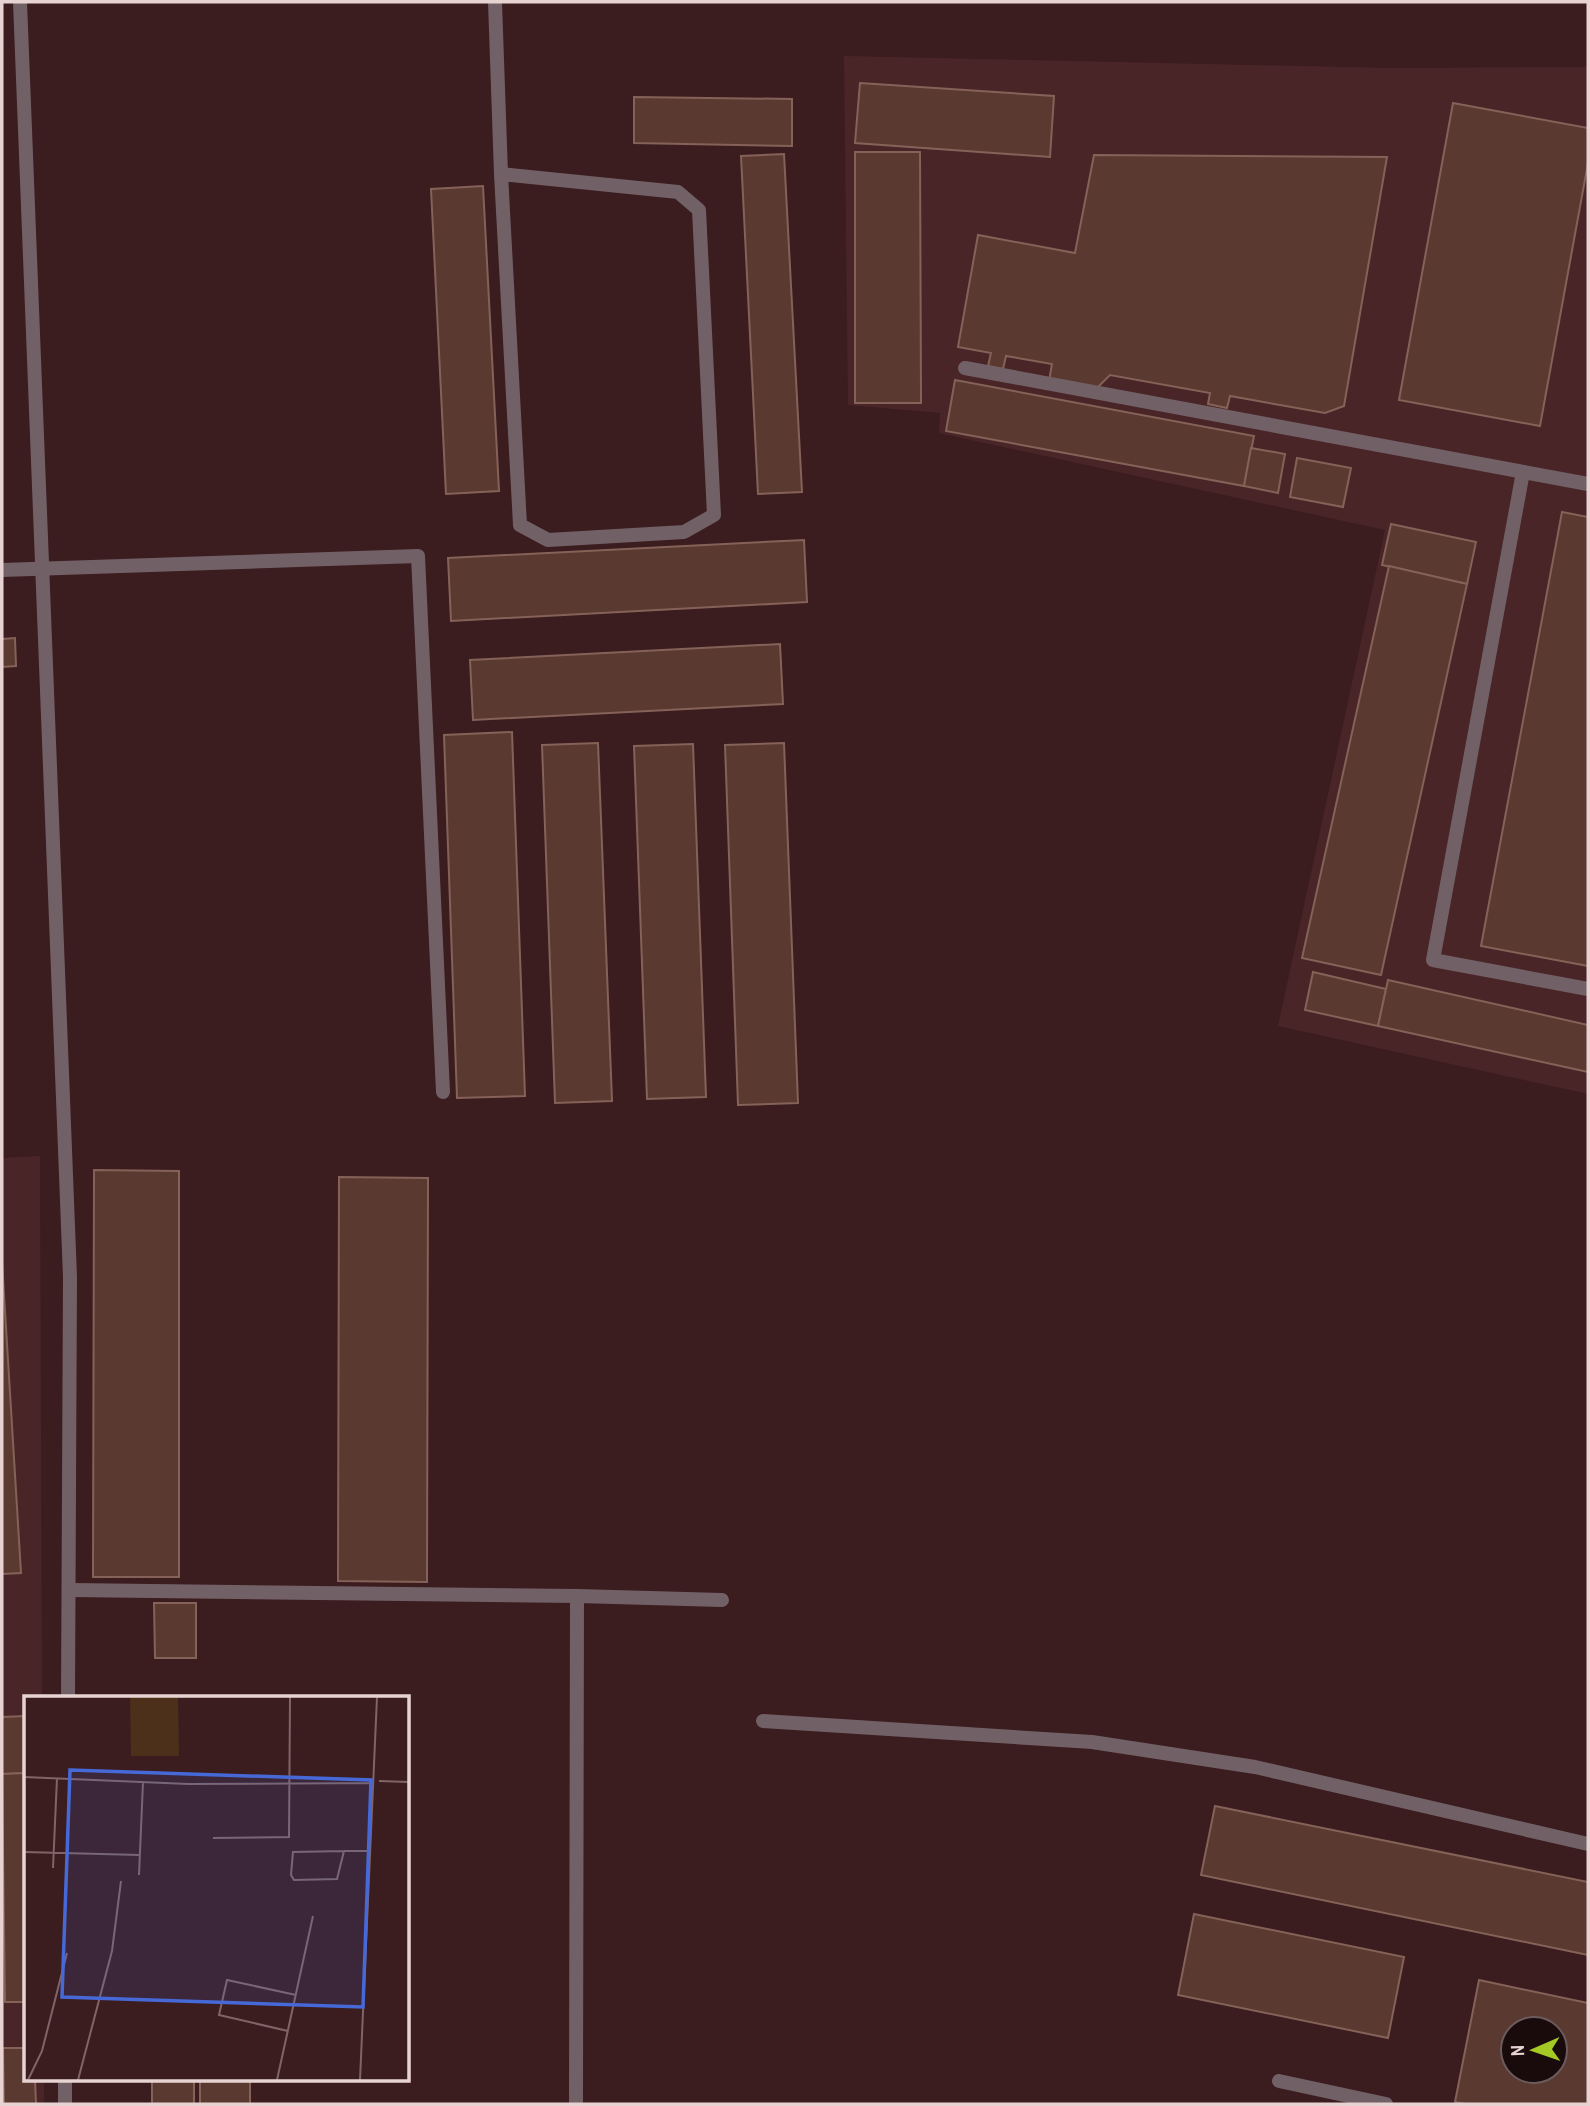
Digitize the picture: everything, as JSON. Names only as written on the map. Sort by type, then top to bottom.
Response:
[{"type":"street","points":[[20,2],[70,1277],[68,1696]]},
{"type":"street","points":[[495,2],[501,174],[520,525],[548,540],[684,532],[714,515],[699,210],[678,192],[501,174]]},
{"type":"street","points":[[965,368],[1588,484]]},
{"type":"street","points":[[1523,472],[1433,960],[1588,989]]},
{"type":"street","points":[[2,570],[418,556],[443,1092]]},
{"type":"street","points":[[70,1590],[722,1600]]},
{"type":"street","points":[[576,2104],[577,1596]]},
{"type":"street","points":[[763,1721],[1092,1742],[1255,1767],[1588,1843]]},
{"type":"street","points":[[1279,2081],[1386,2104]]},
{"type":"street","points":[[65,2082],[65,2104]]},
{"type":"shaded area","points":[[844,56],[1391,68],[1588,67],[1588,1094],[1278,1026],[1385,530],[939,433],[940,413],[848,405]]},
{"type":"shaded area","points":[[40,1156],[42,1696],[24,1696],[24,2082],[44,2082],[44,2104],[2,2104],[2,1158]]},
{"type":"building","points":[[860,83],[1054,96],[1050,157],[855,143]]},
{"type":"building","points":[[634,97],[792,99],[792,146],[634,143]]},
{"type":"building","points":[[1453,103],[1588,128],[1588,163],[1540,426],[1399,400]]},
{"type":"building","points":[[855,152],[920,152],[921,403],[855,403]]},
{"type":"building","points":[[784,154],[802,492],[758,494],[741,156]]},
{"type":"building","points":[[1094,155],[1387,157],[1344,406],[1325,413],[1230,396],[1227,408],[1208,404],[1210,393],[1110,375],[1096,389],[1049,381],[1052,364],[1006,356],[1003,369],[988,366],[991,353],[958,347],[978,235],[1075,253]]},
{"type":"building","points":[[483,186],[499,491],[446,494],[431,189]]},
{"type":"building","points":[[955,380],[1254,436],[1244,486],[946,431]]},
{"type":"building","points":[[1251,448],[1285,454],[1278,493],[1244,486]]},
{"type":"building","points":[[1297,458],[1351,468],[1343,507],[1290,497]]},
{"type":"building","points":[[1562,512],[1588,517],[1588,966],[1481,946]]},
{"type":"building","points":[[1391,524],[1476,542],[1467,584],[1382,565]]},
{"type":"building","points":[[804,540],[807,602],[451,621],[448,558]]},
{"type":"building","points":[[1389,566],[1467,584],[1381,975],[1302,958]]},
{"type":"building","points":[[15,638],[16,666],[2,667],[2,639]]},
{"type":"building","points":[[780,644],[783,704],[473,720],[470,660]]},
{"type":"building","points":[[512,732],[525,1096],[457,1098],[444,735]]},
{"type":"building","points":[[598,743],[612,1101],[555,1103],[542,745]]},
{"type":"building","points":[[784,743],[798,1103],[738,1105],[725,745]]},
{"type":"building","points":[[693,744],[706,1097],[647,1099],[634,746]]},
{"type":"building","points":[[1313,972],[1386,989],[1378,1026],[1305,1010]]},
{"type":"building","points":[[1388,980],[1588,1025],[1588,1072],[1378,1026]]},
{"type":"building","points":[[94,1170],[179,1171],[179,1577],[93,1577]]},
{"type":"building","points":[[339,1177],[428,1178],[427,1582],[338,1581]]},
{"type":"building","points":[[2,1262],[21,1573],[2,1574]]},
{"type":"building","points":[[154,1603],[196,1603],[196,1658],[155,1658]]},
{"type":"building","points":[[24,1716],[24,1773],[2,1774],[2,1717]]},
{"type":"building","points":[[24,1773],[24,2002],[5,2002],[2,1774]]},
{"type":"building","points":[[1215,1806],[1588,1882],[1588,1955],[1201,1875]]},
{"type":"building","points":[[1194,1914],[1404,1957],[1388,2038],[1178,1995]]},
{"type":"building","points":[[1479,1980],[1588,2003],[1588,2104],[1455,2102]]},
{"type":"building","points":[[3,2048],[24,2048],[24,2082],[35,2082],[36,2104],[4,2104]]},
{"type":"building","points":[[152,2082],[194,2082],[194,2104],[152,2104]]},
{"type":"building","points":[[200,2082],[250,2082],[250,2104],[200,2104]]}]
